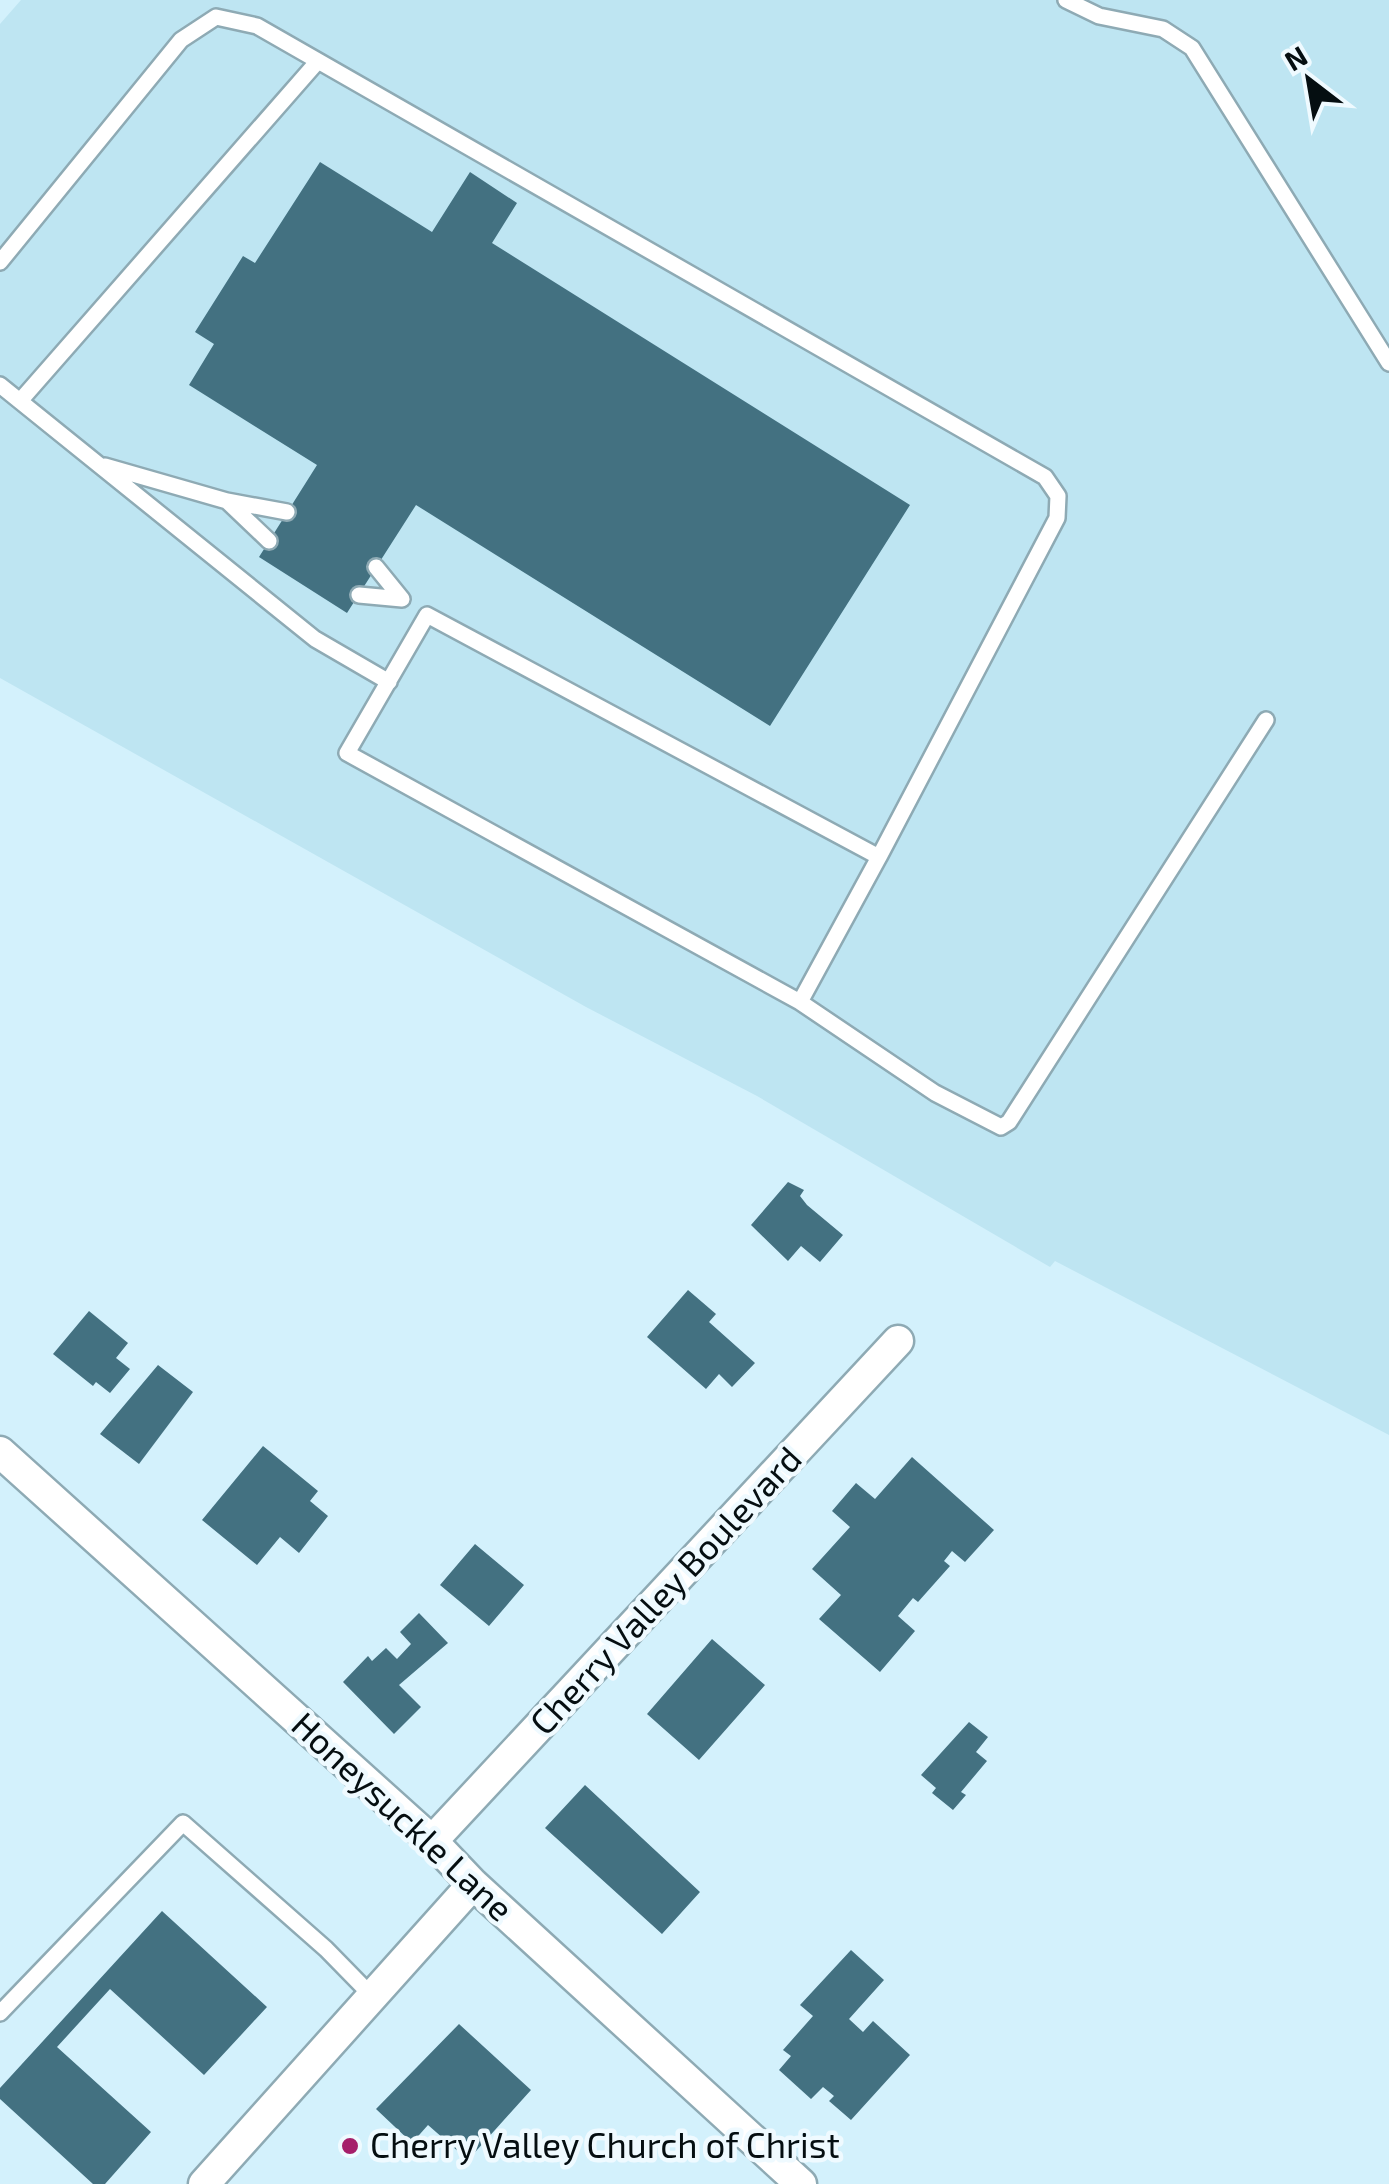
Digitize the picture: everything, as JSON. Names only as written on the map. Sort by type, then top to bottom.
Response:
[{"type":"street","name":"Cherry Valley Boulevard","points":[[432,1841],[898,1341]]},
{"type":"street","name":"Honeysuckle Lane","points":[[0,1452],[432,1841],[473,1884],[801,2184]]},
{"type":"street","points":[[204,2184],[473,1884]]},
{"type":"lane","points":[[1066,0],[1099,16],[1162,30],[1192,48],[1389,362]]},
{"type":"lane","points":[[0,262],[181,40],[216,17],[258,26],[1045,477],[1058,496],[1057,518],[800,1002]]},
{"type":"lane","points":[[20,401],[318,61]]},
{"type":"lane","points":[[0,384],[315,638],[389,682]]},
{"type":"lane","points":[[96,463],[227,501],[287,512]]},
{"type":"lane","points":[[227,501],[270,540]]},
{"type":"lane","points":[[376,567],[402,599],[427,615],[879,857]]},
{"type":"lane","points":[[359,594],[402,599]]},
{"type":"lane","points":[[427,615],[347,754],[800,1002],[935,1093],[1001,1128],[1009,1122],[1266,720]]},
{"type":"lane","points":[[0,2013],[182,1822],[372,1996]]},
{"type":"shaded area","points":[[21,0],[1389,0],[1389,1435],[1055,1261],[1050,1267],[757,1096],[586,1007],[0,678],[0,24]]},
{"type":"building","points":[[320,162],[432,232],[470,172],[517,203],[492,243],[910,505],[770,726],[416,505],[347,613],[259,557],[317,465],[189,385],[214,344],[195,332],[243,256],[255,263]]},
{"type":"building","points":[[788,1182],[804,1190],[800,1196],[807,1205],[843,1235],[820,1262],[801,1246],[788,1261],[751,1225]]},
{"type":"building","points":[[688,1290],[716,1314],[709,1322],[755,1363],[732,1387],[719,1374],[706,1389],[647,1337]]},
{"type":"building","points":[[89,1311],[128,1343],[116,1358],[130,1369],[110,1393],[96,1382],[93,1386],[53,1354]]},
{"type":"building","points":[[158,1365],[193,1392],[139,1464],[100,1434]]},
{"type":"building","points":[[263,1446],[318,1491],[310,1501],[328,1516],[299,1553],[280,1537],[257,1565],[202,1520]]},
{"type":"building","points":[[912,1457],[994,1530],[965,1562],[952,1551],[944,1561],[950,1566],[918,1602],[913,1598],[898,1616],[915,1631],[880,1672],[819,1619],[841,1595],[812,1569],[850,1527],[832,1511],[856,1483],[875,1499]]},
{"type":"building","points":[[475,1544],[524,1585],[489,1626],[440,1585]]},
{"type":"building","points":[[419,1613],[448,1643],[399,1685],[421,1707],[394,1734],[343,1682],[368,1656],[372,1661],[386,1648],[397,1659],[411,1644],[400,1632]]},
{"type":"building","points":[[712,1639],[765,1685],[699,1760],[647,1714]]},
{"type":"building","points":[[969,1722],[988,1737],[976,1752],[987,1761],[961,1792],[966,1795],[953,1810],[932,1793],[936,1788],[921,1775]]},
{"type":"building","points":[[585,1785],[700,1892],[662,1934],[545,1828]]},
{"type":"building","points":[[162,1911],[267,2007],[204,2075],[110,1989],[57,2047],[151,2132],[105,2184],[93,2184],[0,2099],[0,2088]]},
{"type":"building","points":[[851,1950],[884,1980],[849,2019],[863,2032],[873,2021],[910,2055],[851,2120],[829,2101],[834,2096],[823,2087],[811,2099],[779,2070],[791,2056],[783,2050],[813,2016],[800,2005]]},
{"type":"building","points":[[459,2024],[531,2090],[468,2160],[428,2125],[412,2143],[376,2109]]},
{"type":"place","name":"Cherry Valley Church of Christ","points":[[350,2146]]}]
